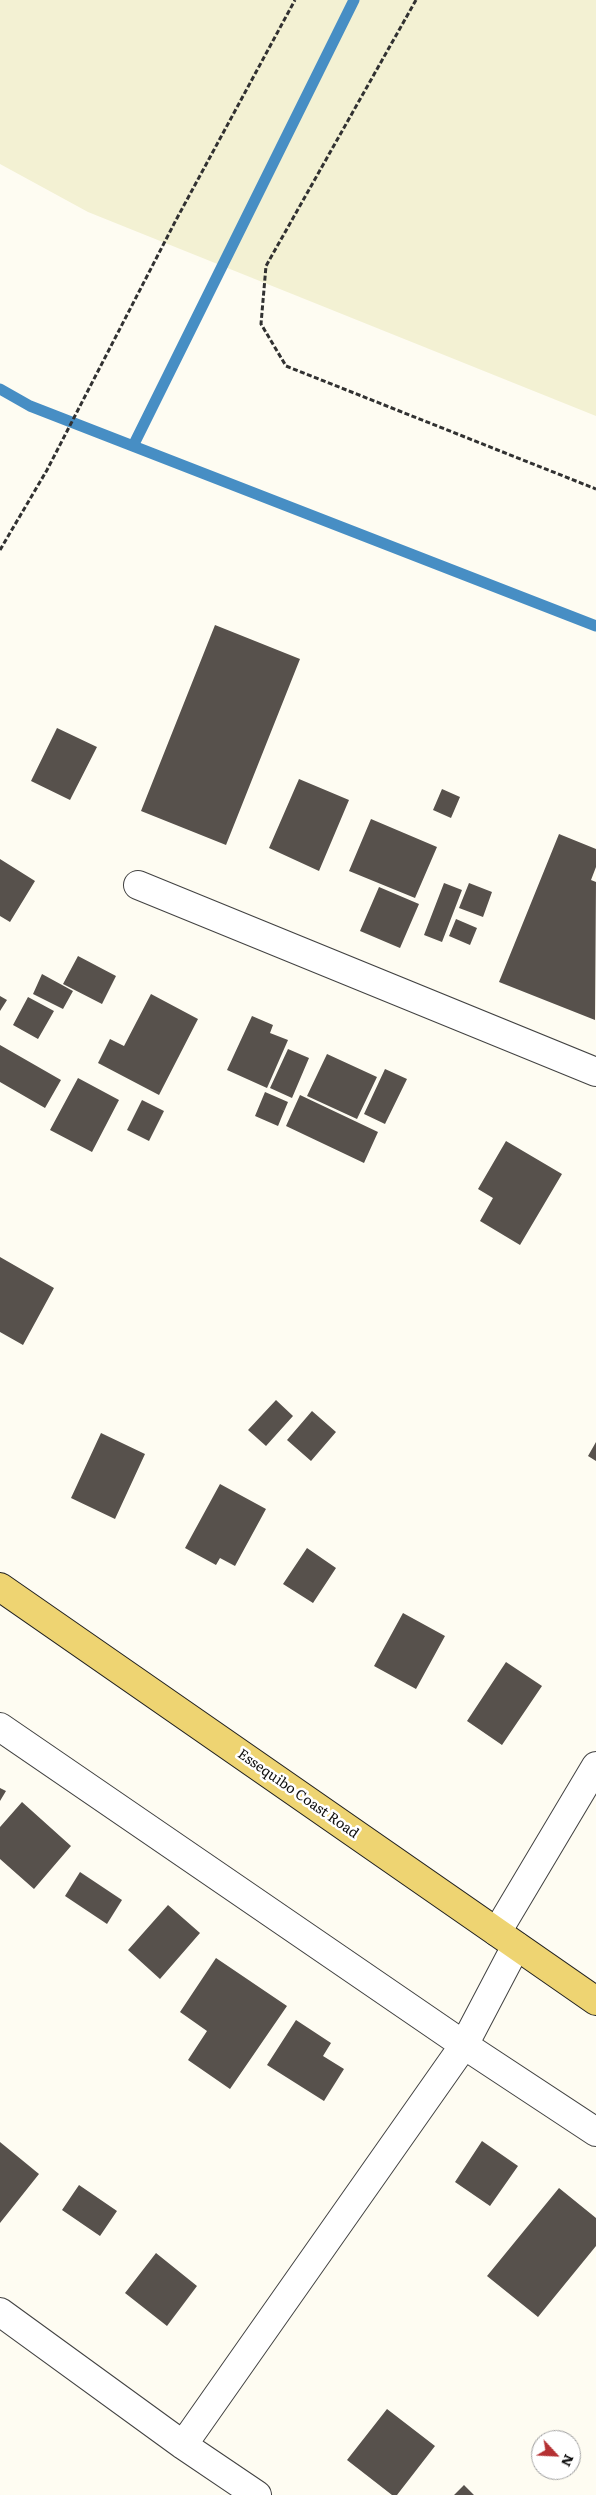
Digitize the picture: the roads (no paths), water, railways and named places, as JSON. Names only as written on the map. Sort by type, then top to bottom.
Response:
[{"type":"main road","name":"Essequibo Coast Road","points":[[0,1588],[596,2001]]},
{"type":"street","points":[[138,885],[596,1072]]},
{"type":"street","points":[[0,1727],[464,2045],[596,2132]]},
{"type":"street","points":[[182,2445],[464,2045],[506,1939],[596,1766]]},
{"type":"street","points":[[0,2312],[182,2445],[257,2495]]},
{"type":"waterway","points":[[133,446],[354,0]]},
{"type":"waterway","points":[[0,389],[30,406],[596,626]]}]
